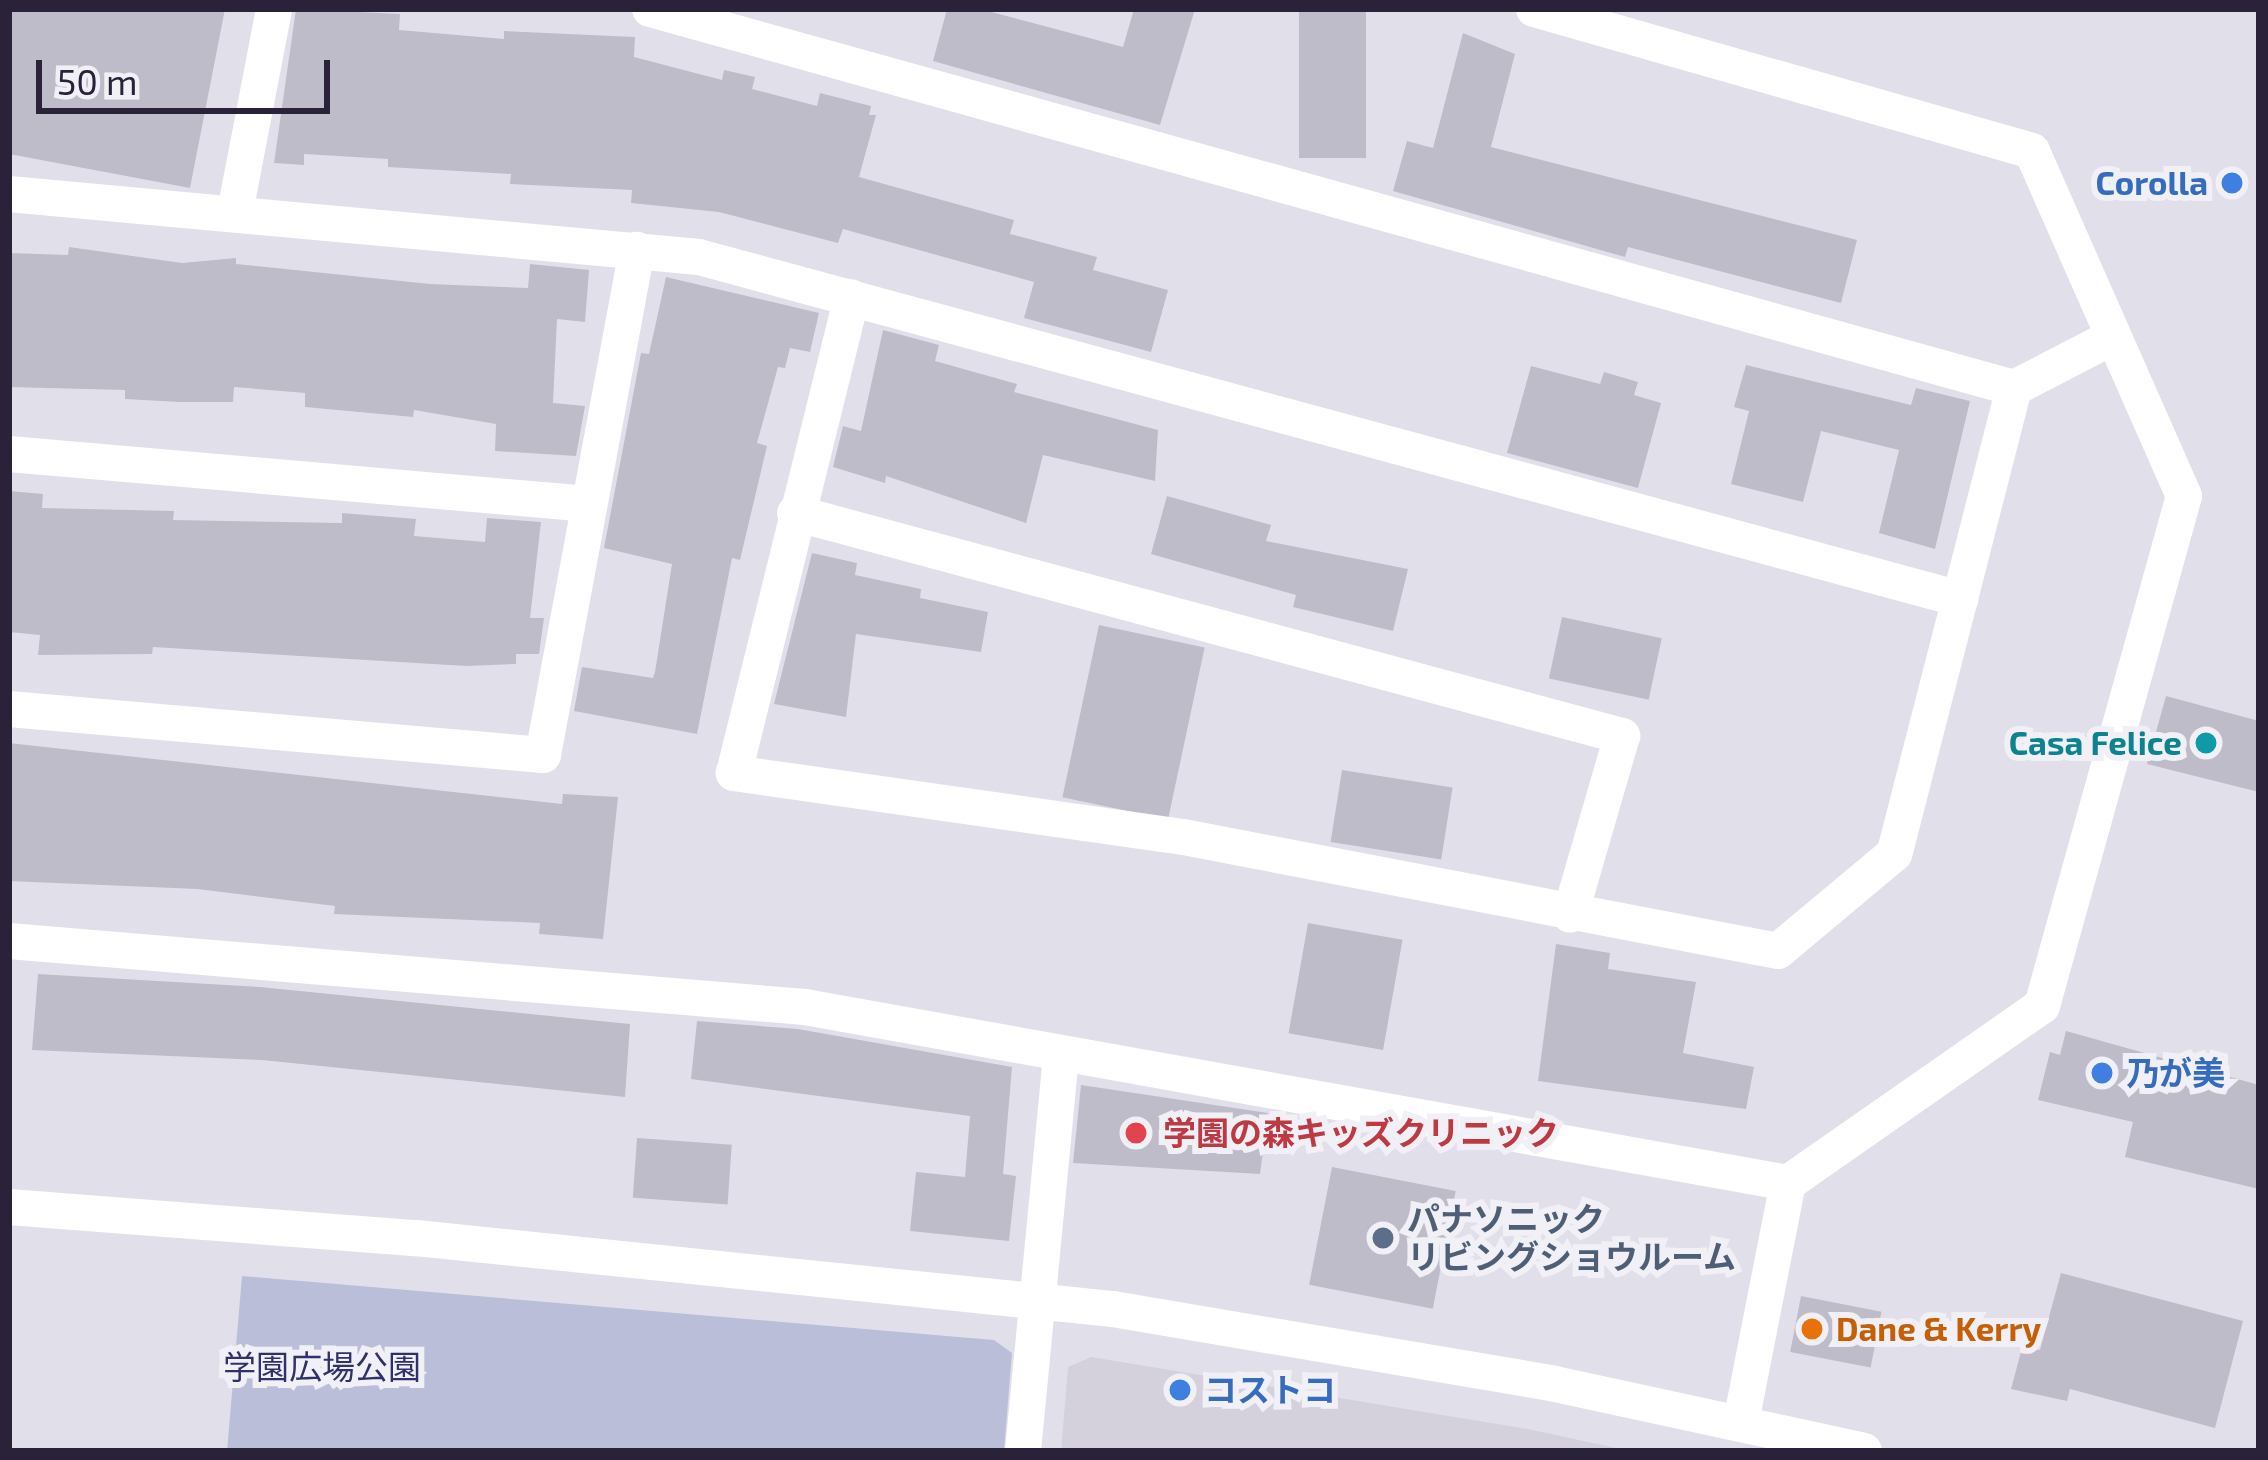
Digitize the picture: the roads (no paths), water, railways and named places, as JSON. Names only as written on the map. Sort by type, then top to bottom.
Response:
[{"type":"street","points":[[236,212],[274,9]]},
{"type":"street","points":[[650,9],[2014,388],[2113,337]]},
{"type":"street","points":[[1534,9],[2032,152],[2184,496],[2042,1006],[1788,1183],[1742,1422]]},
{"type":"street","points":[[9,194],[699,257],[1960,599]]},
{"type":"street","points":[[9,710],[543,755],[637,250]]},
{"type":"street","points":[[852,297],[734,773],[1183,837],[1570,915],[1778,951],[1894,854],[2014,388]]},
{"type":"street","points":[[9,454],[589,504]]},
{"type":"street","points":[[795,513],[1622,736],[1570,915]]},
{"type":"street","points":[[9,950],[9,941],[805,1007],[1788,1183]]},
{"type":"street","points":[[1023,1451],[1061,1054]]},
{"type":"street","points":[[9,1208],[437,1240],[1037,1300],[1742,1422],[1864,1451]]},
{"type":"place","name":"Corolla","points":[[2232,183]]},
{"type":"place","name":"Casa Felice","points":[[2206,743]]},
{"type":"place","name":"乃が美","points":[[2102,1073]]},
{"type":"place","name":"学園の森キッズクリニック","points":[[1136,1133]]},
{"type":"place","name":"パナソニック リビングショウルーム","points":[[1383,1238]]},
{"type":"place","name":"Dane & Kerry","points":[[1812,1329]]},
{"type":"place","name":"コストコ","points":[[1180,1390]]},
{"type":"park label","name":"学園広場公園","points":[[322,1367]]}]
